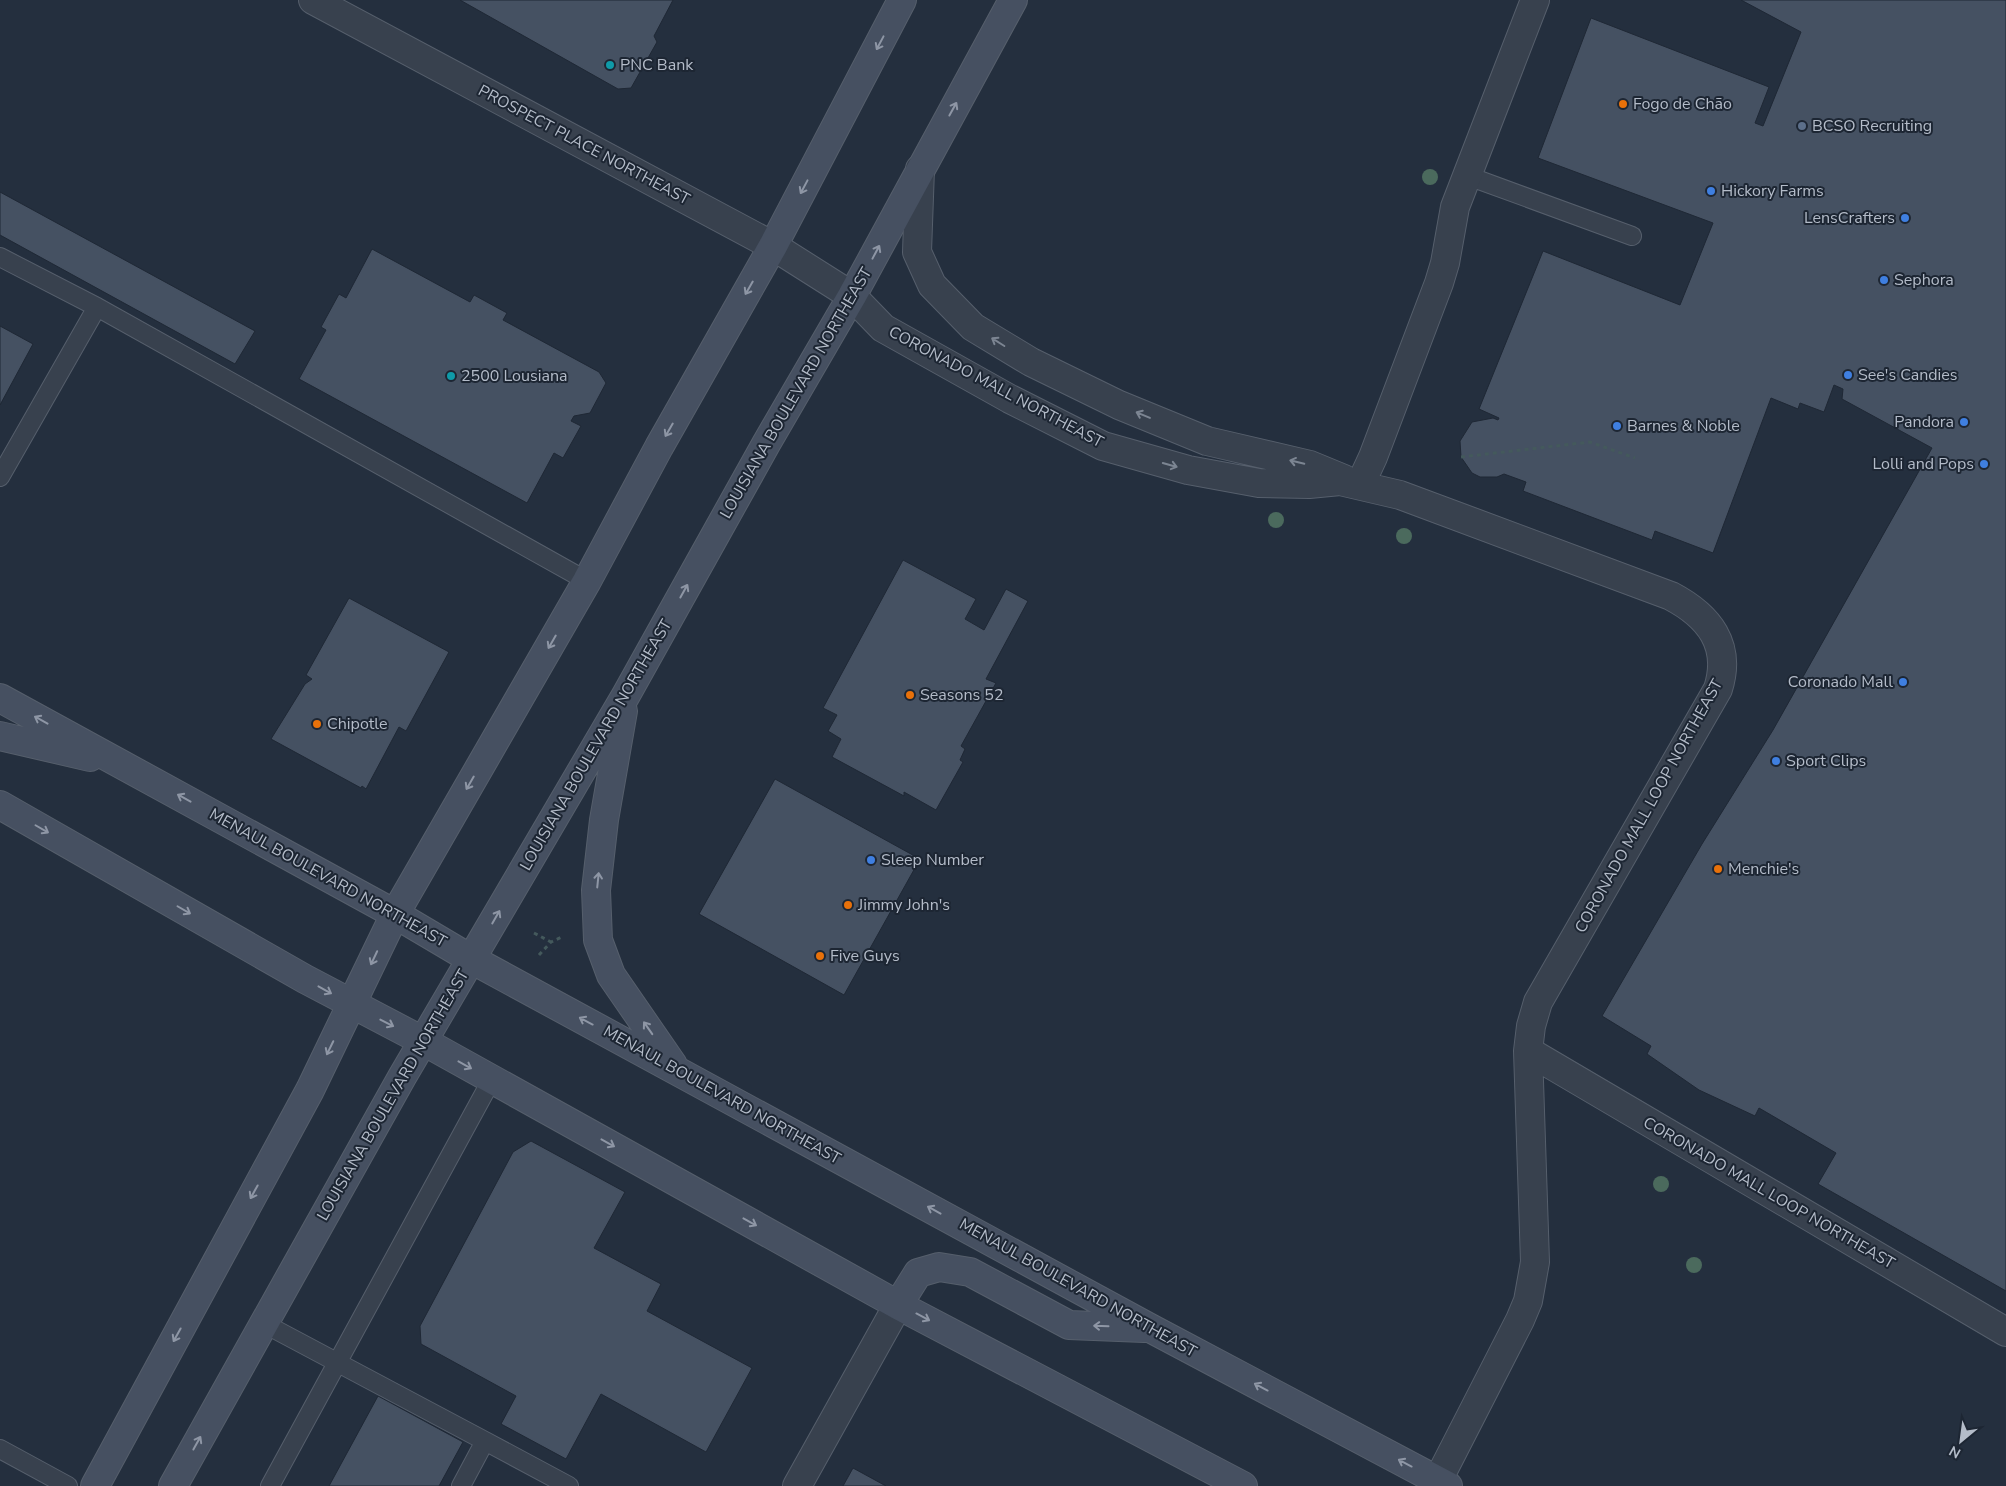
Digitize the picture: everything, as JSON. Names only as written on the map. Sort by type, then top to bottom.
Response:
[{"type":"main road","points":[[95,1486],[310,1090],[395,914],[586,581],[773,246],[902,0]]},
{"type":"main road","name":"LOUISIANA BOULEVARD NORTHEAST","points":[[173,1486],[423,1041],[626,695],[766,444],[852,296],[1013,0]]},
{"type":"main road","points":[[626,695],[602,838],[596,890],[598,940],[611,975],[675,1068]]},
{"type":"main road","name":"MENAUL BOULEVARD NORTHEAST","points":[[0,698],[395,914],[471,959],[1440,1484]]},
{"type":"main road","points":[[0,736],[123,765]]},
{"type":"main road","points":[[0,805],[352,1005],[423,1041],[898,1305],[1243,1486]]},
{"type":"main road","points":[[898,1305],[918,1273],[940,1267],[970,1272],[1069,1325],[1150,1328]]},
{"type":"street","name":"PROSPECT PLACE NORTHEAST","points":[[313,0],[773,246],[852,296]]},
{"type":"street","points":[[920,169],[917,252],[932,285],[974,327],[1031,362],[1119,405],[1207,442],[1310,465],[1360,485],[1373,457],[1439,283],[1456,208],[1535,0]]},
{"type":"street","name":"CORONADO MALL NORTHEAST","points":[[852,296],[883,328],[1010,399],[1102,446],[1188,470],[1260,483],[1309,484],[1340,481],[1360,485]]},
{"type":"street","name":"CORONADO MALL LOOP NORTHEAST","points":[[1360,485],[1400,495],[1671,596],[1688,605],[1703,619],[1716,635],[1722,654],[1723,673],[1718,689],[1538,1002],[1531,1026],[1528,1051],[2006,1332]]},
{"type":"street","points":[[1440,1484],[1511,1340],[1528,1301],[1531,1288],[1535,1262],[1528,1051]]},
{"type":"street","points":[[797,1486],[898,1305]]},
{"type":"lane","points":[[1468,176],[1632,236]]},
{"type":"lane","points":[[0,256],[97,307],[586,581]]},
{"type":"lane","points":[[0,477],[97,307]]},
{"type":"lane","points":[[270,1486],[492,1079]]},
{"type":"lane","points":[[264,1323],[570,1486]]},
{"type":"lane","points":[[461,1486],[485,1441]]},
{"type":"lane","points":[[0,1448],[68,1486]]},
{"type":"path","points":[[1461,457],[1590,442],[1635,458]]},
{"type":"path","points":[[534,933],[551,942]]},
{"type":"path","points":[[539,955],[551,942],[566,936]]},
{"type":"building","name":"PNC Bank","points":[[460,0],[673,0],[654,36],[657,42],[631,88],[618,89]]},
{"type":"building","name":"Coronado Mall","points":[[1741,0],[2006,0],[2006,1291],[1818,1184],[1836,1153],[1759,1108],[1755,1116],[1699,1090],[1647,1054],[1651,1046],[1602,1016],[1702,844],[1773,730],[1932,448],[1842,399],[1843,389],[1834,385],[1824,412],[1800,403],[1798,409],[1771,398],[1713,553],[1655,531],[1652,540],[1523,491],[1526,482],[1504,474],[1497,477],[1480,477],[1472,473],[1461,457],[1460,441],[1472,422],[1493,418],[1498,420],[1499,418],[1479,409],[1543,251],[1680,305],[1713,223],[1538,158],[1591,18],[1769,87],[1755,123],[1763,126],[1801,32]]},
{"type":"building","points":[[0,192],[255,331],[235,364],[0,235]]},
{"type":"building","name":"2500 Lousiana","points":[[372,249],[470,302],[474,295],[507,313],[503,320],[599,372],[606,383],[590,413],[574,416],[571,421],[581,426],[563,458],[554,453],[527,503],[299,379],[326,330],[321,327],[339,294],[346,298]]},
{"type":"building","points":[[0,326],[33,344],[0,405]]},
{"type":"building","name":"Seasons 52","points":[[903,560],[976,599],[965,619],[984,630],[1006,589],[1028,601],[986,679],[996,683],[961,746],[965,749],[960,760],[963,762],[936,810],[904,792],[904,796],[832,757],[841,739],[828,731],[837,715],[823,708]]},
{"type":"building","points":[[349,598],[449,652],[406,731],[399,727],[366,789],[271,739],[305,684],[312,679],[306,675]]},
{"type":"building","points":[[775,779],[920,859],[844,995],[699,914]]},
{"type":"building","points":[[531,1141],[625,1192],[594,1248],[661,1284],[647,1311],[752,1368],[706,1452],[601,1394],[566,1459],[501,1424],[516,1396],[421,1344],[420,1326],[513,1152]]},
{"type":"building","points":[[378,1396],[463,1442],[439,1486],[329,1486]]},
{"type":"building","points":[[853,1468],[886,1486],[843,1486]]},
{"type":"place","name":"PNC Bank","points":[[610,65]]},
{"type":"place","name":"Fogo de Chão","points":[[1623,104]]},
{"type":"place","name":"BCSO Recruiting","points":[[1802,126]]},
{"type":"place","name":"Hickory Farms","points":[[1711,191]]},
{"type":"place","name":"LensCrafters","points":[[1905,218]]},
{"type":"place","name":"Sephora","points":[[1884,280]]},
{"type":"place","name":"See's Candies","points":[[1848,375]]},
{"type":"place","name":"2500 Lousiana","points":[[451,376]]},
{"type":"place","name":"Pandora","points":[[1964,422]]},
{"type":"place","name":"Barnes & Noble","points":[[1617,426]]},
{"type":"place","name":"Lolli and Pops","points":[[1984,464]]},
{"type":"place","name":"Coronado Mall","points":[[1903,682]]},
{"type":"place","name":"Seasons 52","points":[[910,695]]},
{"type":"place","name":"Chipotle","points":[[317,724]]},
{"type":"place","name":"Sport Clips","points":[[1776,761]]},
{"type":"place","name":"Sleep Number","points":[[871,860]]},
{"type":"place","name":"Menchie's","points":[[1718,869]]},
{"type":"place","name":"Jimmy John's","points":[[848,905]]},
{"type":"place","name":"Five Guys","points":[[820,956]]}]
